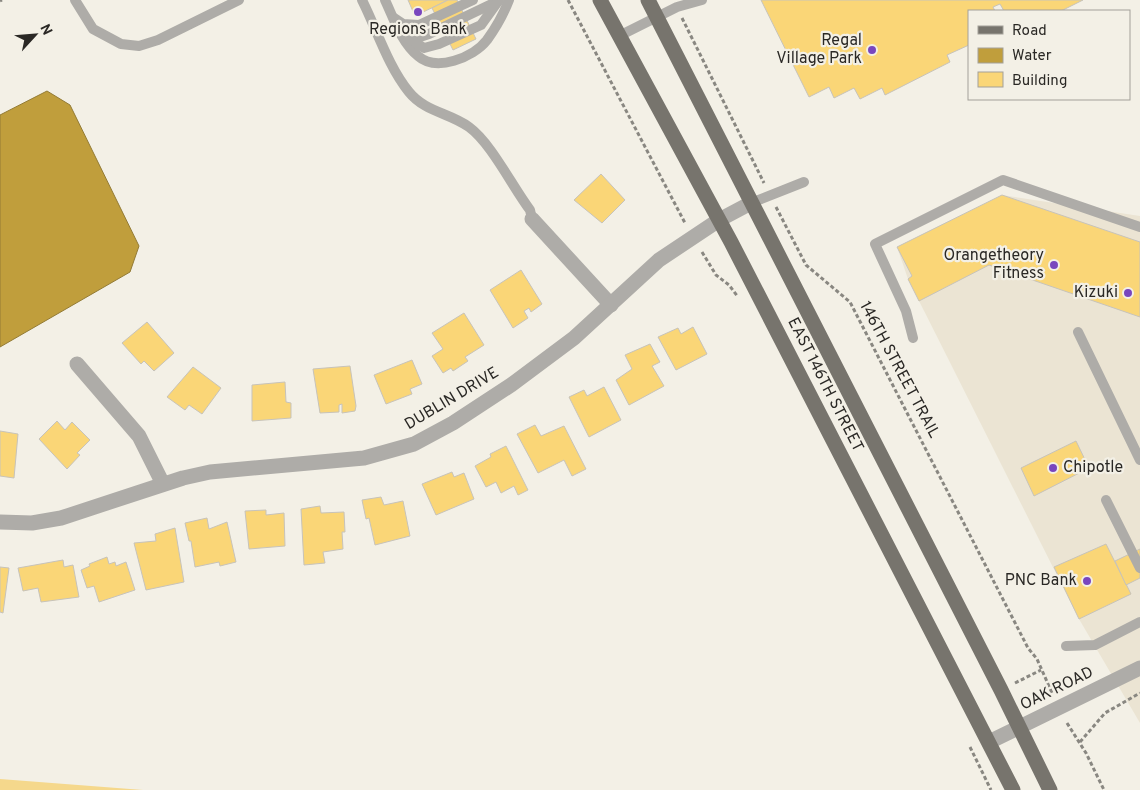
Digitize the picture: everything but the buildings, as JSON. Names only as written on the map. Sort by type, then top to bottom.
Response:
[{"type":"main road","name":"EAST 146TH STREET","points":[[600,0],[719,220],[1013,790]]},
{"type":"main road","name":"EAST 146TH STREET","points":[[648,0],[1050,790]]},
{"type":"street","name":"DUBLIN DRIVE","points":[[0,522],[32,523],[61,518],[163,484],[210,472],[364,458],[414,444],[453,423],[511,385],[574,338],[660,260],[719,220],[751,203]]},
{"type":"street","points":[[532,219],[610,305]]},
{"type":"street","points":[[77,364],[139,436],[163,484]]},
{"type":"street","name":"OAK ROAD","points":[[989,742],[1140,668]]},
{"type":"lane","points":[[75,0],[93,29],[106,38],[121,44],[139,46],[158,40],[239,0]]},
{"type":"lane","points":[[80,0],[83,14]]},
{"type":"lane","points":[[362,0],[399,76],[410,93],[428,108],[457,120],[477,133],[530,210],[532,219]]},
{"type":"lane","points":[[385,0],[404,35],[406,44],[419,57],[443,63],[454,60],[476,49],[486,41],[502,0]]},
{"type":"lane","points":[[393,17],[403,24],[419,25],[473,0]]},
{"type":"lane","points":[[404,35],[424,48],[439,44],[481,25],[502,0]]},
{"type":"lane","points":[[619,36],[677,7],[702,0]]},
{"type":"lane","points":[[913,338],[906,311],[874,244],[1003,180],[1140,227]]},
{"type":"lane","points":[[751,203],[804,182]]},
{"type":"lane","points":[[1078,332],[1140,460]]},
{"type":"lane","points":[[1106,500],[1140,568]]},
{"type":"lane","points":[[1066,646],[1095,646],[1140,622]]},
{"type":"path","points":[[568,0],[680,212]]},
{"type":"path","name":"146TH STREET TRAIL","points":[[677,7],[806,265],[852,306],[1028,648],[1037,659],[1048,685]]},
{"type":"path","points":[[705,258],[716,275],[729,285],[742,305]]},
{"type":"path","points":[[1080,742],[1105,713],[1140,693]]},
{"type":"path","points":[[1071,730],[1080,742],[1104,790]]},
{"type":"path","points":[[965,739],[991,790]]},
{"type":"shaded area","points":[[1002,195],[1140,216],[1140,723],[1079,619],[908,279],[897,247]]},
{"type":"shaded area","points":[[0,779],[143,790],[0,790]]},
{"type":"water","points":[[47,91],[70,105],[139,246],[130,272],[0,347],[0,115]]},
{"type":"place","name":"Regions Bank","points":[[418,12]]},
{"type":"place","name":"Regal Village Park","points":[[872,50]]},
{"type":"place","name":"Orangetheory Fitness","points":[[1054,265]]},
{"type":"place","name":"Kizuki","points":[[1128,293]]},
{"type":"place","name":"Chipotle","points":[[1053,468]]},
{"type":"place","name":"PNC Bank","points":[[1087,581]]}]
